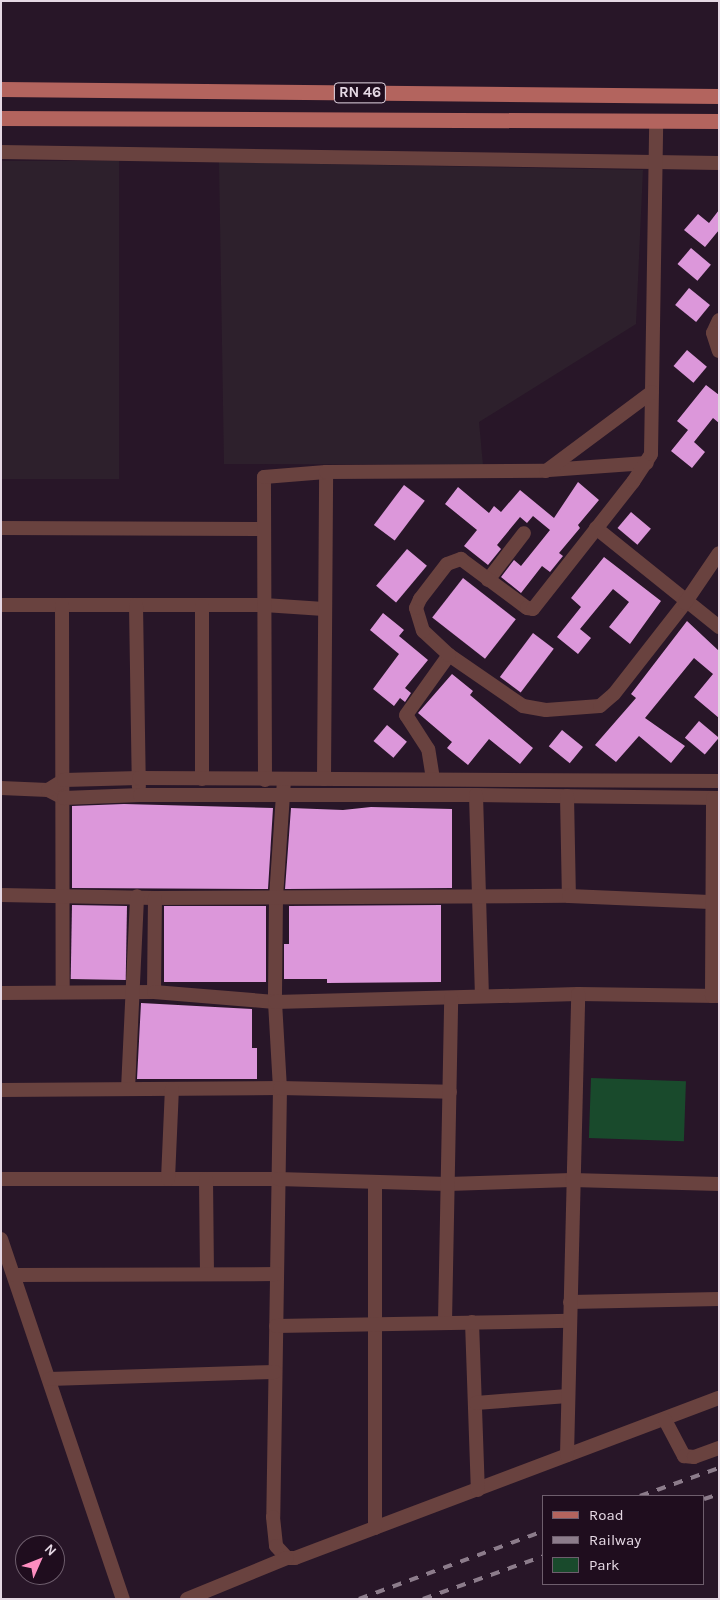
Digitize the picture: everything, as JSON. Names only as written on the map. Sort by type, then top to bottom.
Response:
[{"type":"main road","name":"RN 46","points":[[1,89],[719,96]]},
{"type":"main road","name":"RN 46","points":[[1,118],[719,121]]},
{"type":"street","points":[[656,122],[652,392],[654,435],[647,463],[533,609],[488,580],[461,559],[447,564],[420,599],[416,608],[423,631],[449,655],[523,706],[535,709],[600,706],[614,694],[685,603],[719,553]]},
{"type":"street","points":[[1,152],[719,163]]},
{"type":"street","points":[[719,320],[713,333],[719,351]]},
{"type":"street","points":[[546,471],[652,392]]},
{"type":"street","points":[[265,780],[264,476],[326,472],[546,471],[647,463]]},
{"type":"street","points":[[324,779],[326,472]]},
{"type":"street","points":[[1,528],[264,529]]},
{"type":"street","points":[[596,528],[685,603],[719,627]]},
{"type":"street","points":[[488,580],[524,533]]},
{"type":"street","points":[[1,605],[264,605],[324,609]]},
{"type":"street","points":[[62,605],[64,780],[63,992]]},
{"type":"street","points":[[136,605],[140,795]]},
{"type":"street","points":[[202,606],[202,780]]},
{"type":"street","points":[[433,779],[428,749],[406,715],[449,655]]},
{"type":"street","points":[[48,790],[64,780],[139,778],[202,780],[719,781]]},
{"type":"street","points":[[284,780],[276,898],[274,1002],[280,1088],[273,1517],[276,1546],[287,1558]]},
{"type":"street","points":[[1,788],[48,790],[64,798],[140,795],[476,795],[716,798],[710,902],[716,996],[578,994],[274,1002],[154,992],[1,993]]},
{"type":"street","points":[[476,795],[477,896],[482,996]]},
{"type":"street","points":[[567,796],[570,896]]},
{"type":"street","points":[[1,895],[137,896],[155,898],[570,896],[710,902]]},
{"type":"street","points":[[128,1089],[137,896]]},
{"type":"street","points":[[154,992],[155,898]]},
{"type":"street","points":[[567,1455],[572,1180],[578,994]]},
{"type":"street","points":[[445,1322],[451,998]]},
{"type":"street","points":[[1,1090],[280,1088],[450,1092]]},
{"type":"street","points":[[168,1179],[172,1089]]},
{"type":"street","points":[[1,1178],[206,1179],[448,1184],[572,1180],[719,1184]]},
{"type":"street","points":[[206,1179],[207,1274]]},
{"type":"street","points":[[375,1183],[375,1528]]},
{"type":"street","points":[[1,1239],[124,1599]]},
{"type":"street","points":[[14,1275],[276,1274]]},
{"type":"street","points":[[570,1302],[719,1299]]},
{"type":"street","points":[[276,1326],[570,1321]]},
{"type":"street","points":[[472,1322],[478,1490]]},
{"type":"street","points":[[48,1379],[275,1372]]},
{"type":"street","points":[[476,1403],[568,1396]]},
{"type":"street","points":[[187,1599],[287,1558],[304,1556],[719,1398]]},
{"type":"street","points":[[665,1420],[684,1456],[694,1457],[719,1448]]},
{"type":"shaded area","points":[[1,161],[119,161],[119,479],[1,479]]},
{"type":"shaded area","points":[[219,162],[643,170],[636,324],[479,422],[483,465],[224,464]]},
{"type":"green space","points":[[591,1078],[686,1081],[684,1141],[589,1138]]},
{"type":"building","points":[[719,210],[719,230],[705,247],[684,230],[698,214],[709,223]]},
{"type":"building","points":[[691,248],[711,265],[697,281],[678,264]]},
{"type":"building","points":[[689,288],[710,305],[696,322],[675,305]]},
{"type":"building","points":[[687,350],[707,367],[693,383],[674,366]]},
{"type":"building","points":[[706,385],[719,395],[719,423],[713,418],[694,442],[705,452],[692,468],[671,451],[688,430],[677,421]]},
{"type":"building","points":[[578,482],[599,500],[578,525],[580,528],[559,553],[563,556],[550,572],[542,566],[521,593],[501,577],[514,560],[521,566],[550,530],[533,516],[527,523],[520,517],[497,545],[501,549],[488,565],[464,546],[477,530],[445,504],[458,487],[489,513],[494,506],[501,512],[520,490],[554,518]]},
{"type":"building","points":[[404,485],[425,501],[395,541],[374,525]]},
{"type":"building","points":[[631,512],[651,529],[637,545],[618,528]]},
{"type":"building","points":[[407,549],[427,566],[396,602],[376,586]]},
{"type":"building","points":[[604,557],[661,601],[630,644],[609,627],[629,602],[613,589],[580,629],[591,638],[578,654],[557,637],[581,607],[571,598]]},
{"type":"building","points":[[463,578],[516,619],[485,659],[432,617]]},
{"type":"building","points":[[383,613],[404,630],[399,636],[428,660],[405,688],[411,693],[405,702],[400,698],[394,706],[373,689],[399,654],[370,630]]},
{"type":"building","points":[[687,621],[719,651],[719,718],[694,697],[713,674],[694,658],[645,718],[685,746],[671,763],[639,736],[616,762],[595,745],[636,698],[631,694]]},
{"type":"building","points":[[533,633],[554,649],[521,693],[500,677]]},
{"type":"building","points":[[452,674],[473,691],[470,695],[533,748],[520,764],[489,739],[468,765],[447,748],[452,742],[418,713]]},
{"type":"building","points":[[699,721],[719,738],[705,755],[685,738]]},
{"type":"building","points":[[387,725],[407,742],[393,758],[374,741]]},
{"type":"building","points":[[562,730],[583,747],[570,763],[549,746]]},
{"type":"building","points":[[124,804],[273,808],[268,889],[72,888],[72,806]]},
{"type":"building","points":[[371,807],[452,809],[452,888],[285,889],[291,808],[343,810]]},
{"type":"building","points":[[72,905],[127,906],[126,980],[71,979]]},
{"type":"building","points":[[441,905],[441,982],[327,983],[327,979],[284,979],[284,944],[289,944],[289,906]]},
{"type":"building","points":[[164,906],[266,906],[266,982],[164,982]]},
{"type":"building","points":[[141,1003],[252,1009],[252,1048],[257,1048],[257,1079],[137,1079]]},
{"type":"railway","points":[[643,1495],[719,1468]]},
{"type":"railway","points":[[705,1499],[719,1494]]},
{"type":"railway","points":[[359,1599],[542,1532]]},
{"type":"railway","points":[[423,1599],[542,1557]]}]
